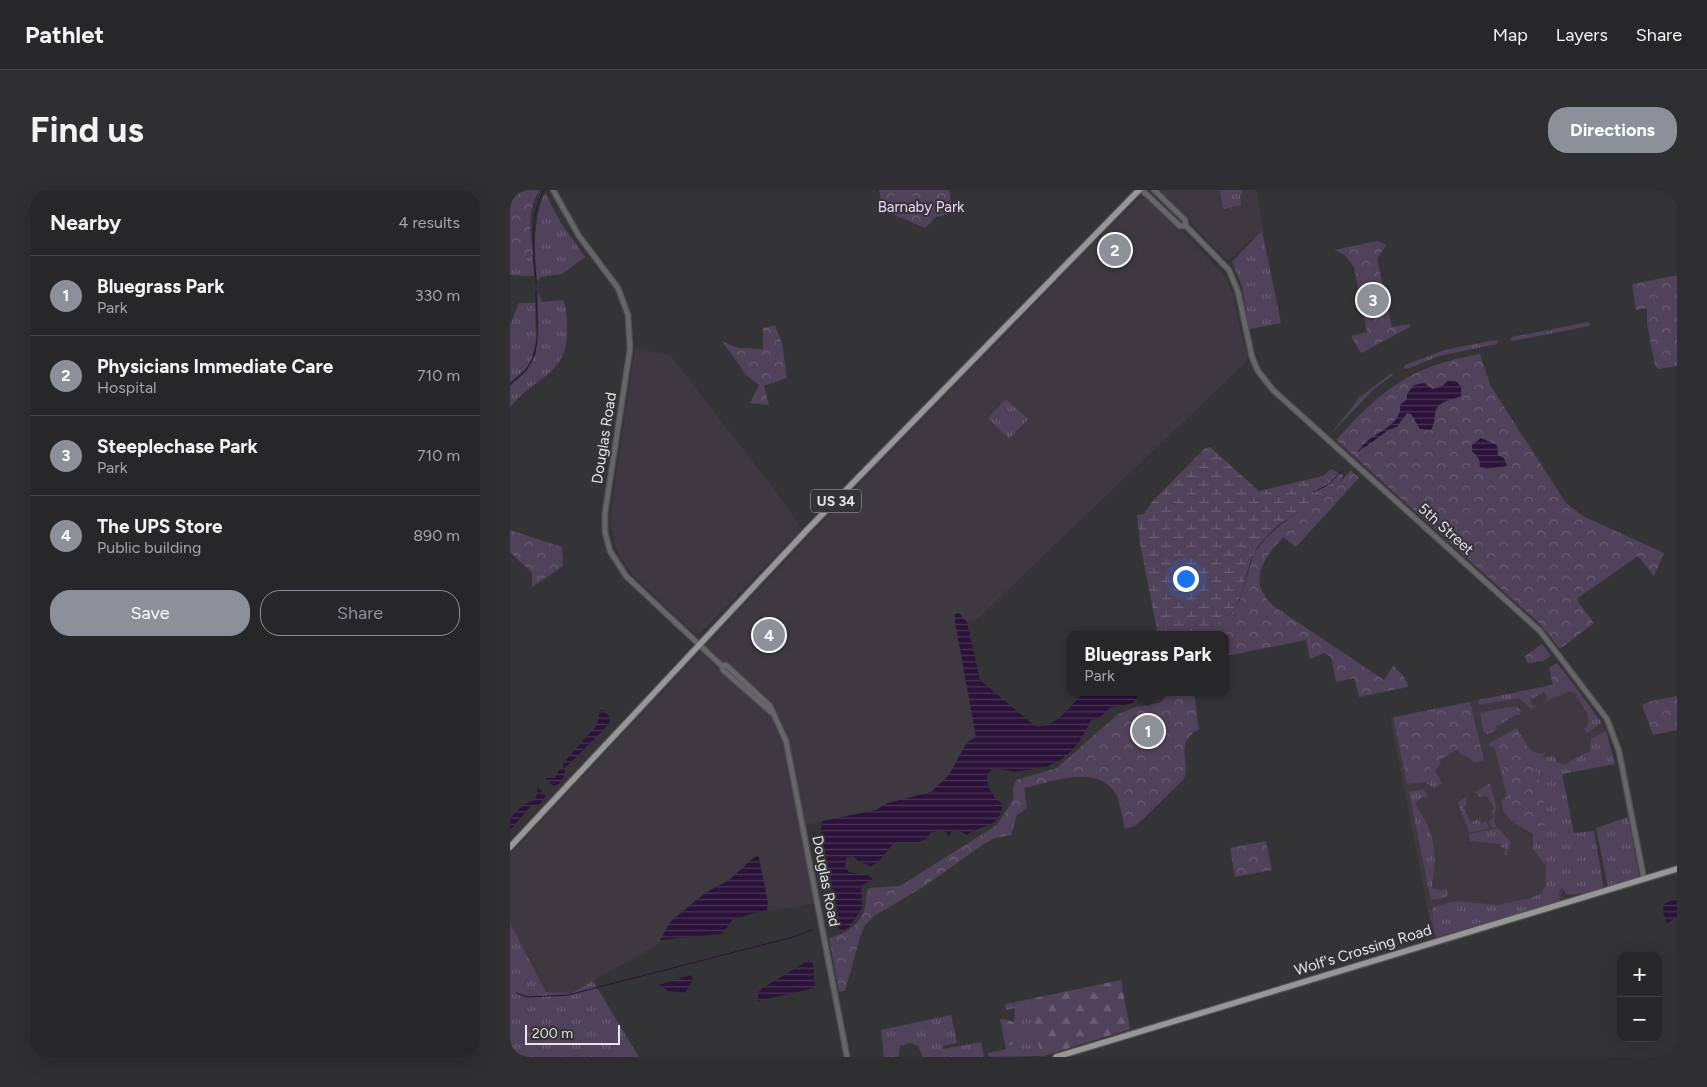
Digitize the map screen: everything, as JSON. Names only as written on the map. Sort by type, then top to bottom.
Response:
[{"type":"main road","name":"US 34","points":[[510,847],[812,525],[1141,190]]},
{"type":"main road","name":"Wolf's Crossing Road","points":[[1056,1057],[1677,869]]},
{"type":"street","name":"Douglas Road","points":[[553,190],[579,236],[618,288],[629,321],[630,349],[604,513],[608,544],[615,560],[626,576],[722,666],[723,670],[771,712],[787,747],[847,1057]]},
{"type":"street","name":"5th Street","points":[[1141,190],[1180,226],[1186,226]]},
{"type":"street","name":"5th Street","points":[[1154,190],[1185,220],[1186,226],[1229,270],[1238,292],[1252,357],[1258,371],[1273,390],[1540,631],[1600,709],[1614,734],[1619,751],[1644,879]]},
{"type":"shaded area","points":[[1159,190],[1257,190],[1263,229],[1228,261]]},
{"type":"shaded area","points":[[1145,198],[1155,204],[1225,276],[1233,294],[1242,339],[1247,352],[1247,361],[975,621],[967,622],[955,614],[977,735],[975,739],[967,742],[949,775],[936,789],[924,795],[888,803],[876,810],[801,826],[816,903],[768,911],[753,858],[729,880],[707,891],[671,921],[661,940],[655,946],[571,993],[546,992],[510,923],[510,854],[828,516],[1104,233],[1139,199]]},
{"type":"shaded area","points":[[635,349],[670,355],[777,493],[802,529],[699,634],[692,632],[633,575],[621,558],[614,543],[611,522],[612,503]]},
{"type":"shaded area","points":[[1448,380],[1457,382],[1461,387],[1461,396],[1444,402],[1438,407],[1431,430],[1420,429],[1411,414],[1407,413],[1397,427],[1389,430],[1363,448],[1362,446],[1367,441],[1397,418],[1400,412],[1400,405],[1407,399],[1407,394],[1414,385],[1424,383],[1433,389],[1444,385]]},
{"type":"shaded area","points":[[1481,438],[1497,445],[1498,455],[1504,458],[1507,466],[1487,469],[1480,467],[1479,459],[1472,451],[1472,445]]},
{"type":"shaded area","points":[[959,613],[967,622],[980,680],[1035,726],[1042,726],[1056,721],[1080,696],[1138,696],[1133,703],[1110,708],[1099,718],[1091,720],[1071,751],[1062,759],[1049,766],[1014,772],[998,768],[991,770],[987,776],[988,786],[995,798],[1003,805],[998,819],[989,825],[967,835],[958,830],[952,831],[948,837],[947,832],[940,830],[930,833],[928,838],[919,842],[895,842],[877,863],[871,866],[858,861],[853,856],[847,857],[845,867],[849,872],[868,875],[873,879],[861,886],[862,908],[849,927],[843,931],[837,927],[836,922],[839,919],[821,831],[822,821],[876,810],[888,803],[931,792],[949,775],[967,742],[976,737],[955,614]]},
{"type":"shaded area","points":[[1571,681],[1603,725],[1615,764],[1542,778],[1565,900],[1434,941],[1390,718]]},
{"type":"shaded area","points":[[600,710],[603,710],[610,717],[609,724],[565,768],[562,780],[559,784],[553,786],[545,778],[555,778],[559,770],[563,769],[563,763],[597,725]]},
{"type":"shaded area","points":[[537,786],[546,796],[540,804],[531,806],[510,830],[510,818],[523,805],[534,800],[537,795]]},
{"type":"shaded area","points":[[756,856],[759,857],[768,903],[767,910],[733,919],[722,934],[660,940],[671,921],[704,894],[729,880]]},
{"type":"shaded area","points":[[1677,898],[1677,917],[1667,924],[1663,912],[1664,904]]},
{"type":"shaded area","points":[[809,960],[813,964],[815,988],[758,1001],[758,993],[761,989]]},
{"type":"shaded area","points":[[691,975],[693,980],[685,993],[668,991],[659,985]]},
{"type":"green space","points":[[510,190],[540,190],[533,205],[530,221],[533,254],[531,257],[510,262]]},
{"type":"green space","name":"Barnaby Park","points":[[879,190],[949,190],[953,213],[936,217],[925,228],[883,210]]},
{"type":"green space","points":[[893,190],[912,190],[916,208],[897,211]]},
{"type":"green space","points":[[1220,190],[1242,190],[1240,195],[1241,205],[1223,209]]},
{"type":"green space","points":[[545,193],[561,223],[585,257],[562,274],[540,277],[538,282],[535,262],[536,224]]},
{"type":"green space","points":[[1262,230],[1281,323],[1249,329],[1242,286],[1232,262]]},
{"type":"green space","points":[[1377,241],[1386,245],[1377,259],[1392,327],[1409,324],[1410,327],[1361,353],[1351,336],[1367,332],[1354,267],[1345,255],[1334,250]]},
{"type":"green space","points":[[531,244],[534,276],[510,275],[510,260]]},
{"type":"green space","points":[[1677,276],[1677,366],[1659,369],[1655,366],[1647,323],[1647,308],[1636,310],[1632,284]]},
{"type":"green space","points":[[538,292],[542,302],[563,300],[567,319],[566,346],[555,367],[510,408],[510,386],[527,371],[536,353]]},
{"type":"green space","points":[[519,303],[535,303],[536,339],[532,358],[527,368],[510,382],[510,325]]},
{"type":"green space","points":[[1588,322],[1591,324],[1589,326],[1513,341],[1510,339],[1512,337]]},
{"type":"green space","points":[[775,325],[782,343],[787,378],[764,386],[769,405],[750,403],[759,385],[747,376],[722,341],[738,348],[763,349],[763,328]]},
{"type":"green space","points":[[1498,341],[1497,344],[1439,356],[1407,369],[1404,368],[1405,365],[1445,350]]},
{"type":"green space","points":[[1480,354],[1490,385],[1566,503],[1583,516],[1664,553],[1654,576],[1638,556],[1578,598],[1578,602],[1594,623],[1560,649],[1541,625],[1336,440],[1368,407],[1399,382],[1435,365]]},
{"type":"green space","points":[[1392,373],[1393,375],[1375,388],[1330,435],[1360,397]]},
{"type":"green space","points":[[1006,399],[1028,419],[1009,439],[988,418]]},
{"type":"green space","points":[[1210,447],[1259,491],[1323,476],[1331,469],[1343,475],[1340,483],[1333,491],[1282,522],[1260,544],[1250,562],[1238,602],[1229,615],[1221,622],[1204,631],[1157,631],[1140,543],[1137,515],[1144,514],[1151,503],[1205,448]]},
{"type":"green space","points":[[1351,470],[1359,478],[1296,547],[1283,537],[1264,562],[1260,580],[1261,589],[1266,598],[1275,607],[1384,680],[1393,666],[1403,675],[1408,687],[1359,697],[1354,678],[1336,682],[1331,657],[1324,653],[1310,659],[1306,640],[1229,655],[1229,631],[1206,631],[1231,614],[1240,600],[1254,553],[1266,538],[1288,519],[1329,494]]},
{"type":"green space","points":[[510,530],[562,547],[563,566],[532,587],[532,573],[510,552]]},
{"type":"green space","points":[[1542,644],[1551,656],[1543,661],[1527,663],[1525,656]]},
{"type":"green space","points":[[1557,663],[1571,681],[1553,686],[1549,668]]},
{"type":"green space","points":[[1571,681],[1602,723],[1586,733],[1584,729],[1588,721],[1587,712],[1576,696],[1578,695],[1570,691],[1540,704],[1548,699],[1544,692],[1530,700],[1533,706],[1538,705],[1531,709],[1519,698],[1479,705],[1478,700]]},
{"type":"green space","points":[[1165,696],[1195,696],[1199,729],[1191,735],[1185,746],[1186,772],[1184,779],[1140,822],[1135,826],[1125,829],[1116,794],[1108,785],[1098,779],[1073,777],[1024,788],[1027,808],[1017,815],[1011,835],[995,838],[984,844],[923,887],[874,916],[865,925],[845,991],[839,992],[829,938],[851,928],[859,920],[865,908],[869,888],[900,886],[997,825],[1013,800],[1013,787],[1016,780],[1057,768],[1118,714],[1136,707],[1159,703]]},
{"type":"green space","points":[[1677,696],[1677,730],[1653,735],[1642,705],[1651,701]]},
{"type":"green space","points":[[1470,702],[1484,760],[1475,763],[1468,757],[1461,755],[1450,736],[1431,747],[1441,763],[1435,770],[1442,784],[1434,788],[1425,782],[1407,784],[1393,717]]},
{"type":"green space","points":[[1470,705],[1481,753],[1470,756],[1461,754],[1458,749],[1430,766],[1431,775],[1407,779],[1395,718]]},
{"type":"green space","points":[[1515,706],[1521,710],[1520,715],[1516,715],[1496,727],[1497,730],[1488,734],[1484,733],[1480,713]]},
{"type":"green space","points":[[1516,728],[1533,751],[1542,753],[1548,751],[1540,758],[1553,756],[1551,750],[1557,762],[1563,765],[1590,751],[1591,739],[1606,731],[1615,764],[1562,774],[1574,833],[1594,831],[1604,889],[1584,895],[1581,893],[1571,895],[1566,894],[1562,887],[1559,892],[1560,902],[1436,937],[1429,911],[1430,909],[1434,927],[1432,908],[1454,901],[1497,905],[1531,898],[1541,893],[1545,887],[1546,866],[1533,849],[1533,834],[1515,824],[1514,819],[1512,822],[1503,810],[1501,801],[1507,796],[1495,749],[1488,744]]},
{"type":"green space","points":[[1515,731],[1533,755],[1548,824],[1530,828],[1516,823],[1501,753],[1495,743]]},
{"type":"green space","points":[[1490,783],[1496,806],[1494,821],[1497,827],[1492,828],[1489,822],[1493,817],[1491,812],[1495,809],[1486,795],[1481,798],[1475,792]]},
{"type":"green space","points":[[1423,789],[1428,796],[1415,803],[1426,821],[1434,846],[1433,888],[1442,891],[1444,889],[1449,892],[1446,897],[1431,900],[1409,792]]},
{"type":"green space","points":[[1467,796],[1466,805],[1463,807],[1471,823],[1478,819],[1481,824],[1486,821],[1489,828],[1469,833],[1458,802]]},
{"type":"green space","points":[[1628,817],[1639,875],[1635,879],[1608,887],[1596,828]]},
{"type":"green space","points":[[1498,828],[1510,842],[1510,845],[1470,841],[1469,834]]},
{"type":"green space","points":[[1266,841],[1272,870],[1235,877],[1230,848]]},
{"type":"green space","points":[[1501,844],[1509,845],[1507,855],[1504,855],[1505,848],[1500,847]]},
{"type":"green space","points":[[510,923],[546,992],[571,993],[593,981],[639,1057],[510,1057]]},
{"type":"green space","points":[[1121,980],[1130,1029],[1041,1057],[1030,999]]},
{"type":"green space","points":[[1030,999],[1041,1056],[989,1057],[988,1053],[1006,1049],[1000,1019],[1014,1022],[1015,1008],[1006,1010],[1005,1004]]},
{"type":"green space","points":[[951,1015],[957,1043],[943,1046],[943,1049],[981,1042],[984,1057],[923,1057],[918,1046],[910,1043],[900,1046],[899,1057],[884,1057],[881,1030]]},
{"type":"green space","points":[[1005,1019],[1013,1022],[1018,1032],[1015,1043],[1006,1047],[1001,1020]]},
{"type":"waterway","points":[[536,283],[534,224],[539,201],[544,190]]},
{"type":"waterway","points":[[510,384],[525,370],[532,360],[535,351],[538,331],[536,291]]},
{"type":"waterway","points":[[1359,451],[1362,447]]},
{"type":"waterway","points":[[1314,492],[1329,484],[1343,470]]},
{"type":"waterway","points":[[516,993],[527,997],[568,995],[793,937],[812,930]]},
{"type":"place","name":"Physicians Immediate Care","points":[[1115,250]]},
{"type":"place","name":"Steeplechase Park","points":[[1373,300]]},
{"type":"place","name":"The UPS Store","points":[[769,635]]},
{"type":"place","name":"Bluegrass Park","points":[[1148,731]]}]
